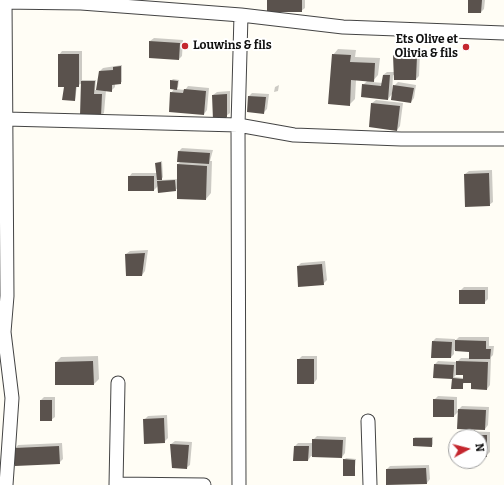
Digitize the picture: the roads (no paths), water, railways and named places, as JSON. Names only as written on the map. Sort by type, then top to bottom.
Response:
[{"type":"street","points":[[6,485],[12,398],[2,332],[7,303],[3,213],[6,119],[4,1],[162,4],[343,27],[504,33]]},
{"type":"street","points":[[239,485],[238,125],[241,15]]},
{"type":"street","points":[[6,119],[238,125],[294,135],[401,139],[504,139]]},
{"type":"street","points":[[118,383],[116,485],[204,485]]},
{"type":"street","points":[[368,421],[370,485]]},
{"type":"place","name":"Louwins & fils","points":[[185,46]]},
{"type":"place","name":"Ets Olive et Olivia & fils","points":[[466,47]]}]
